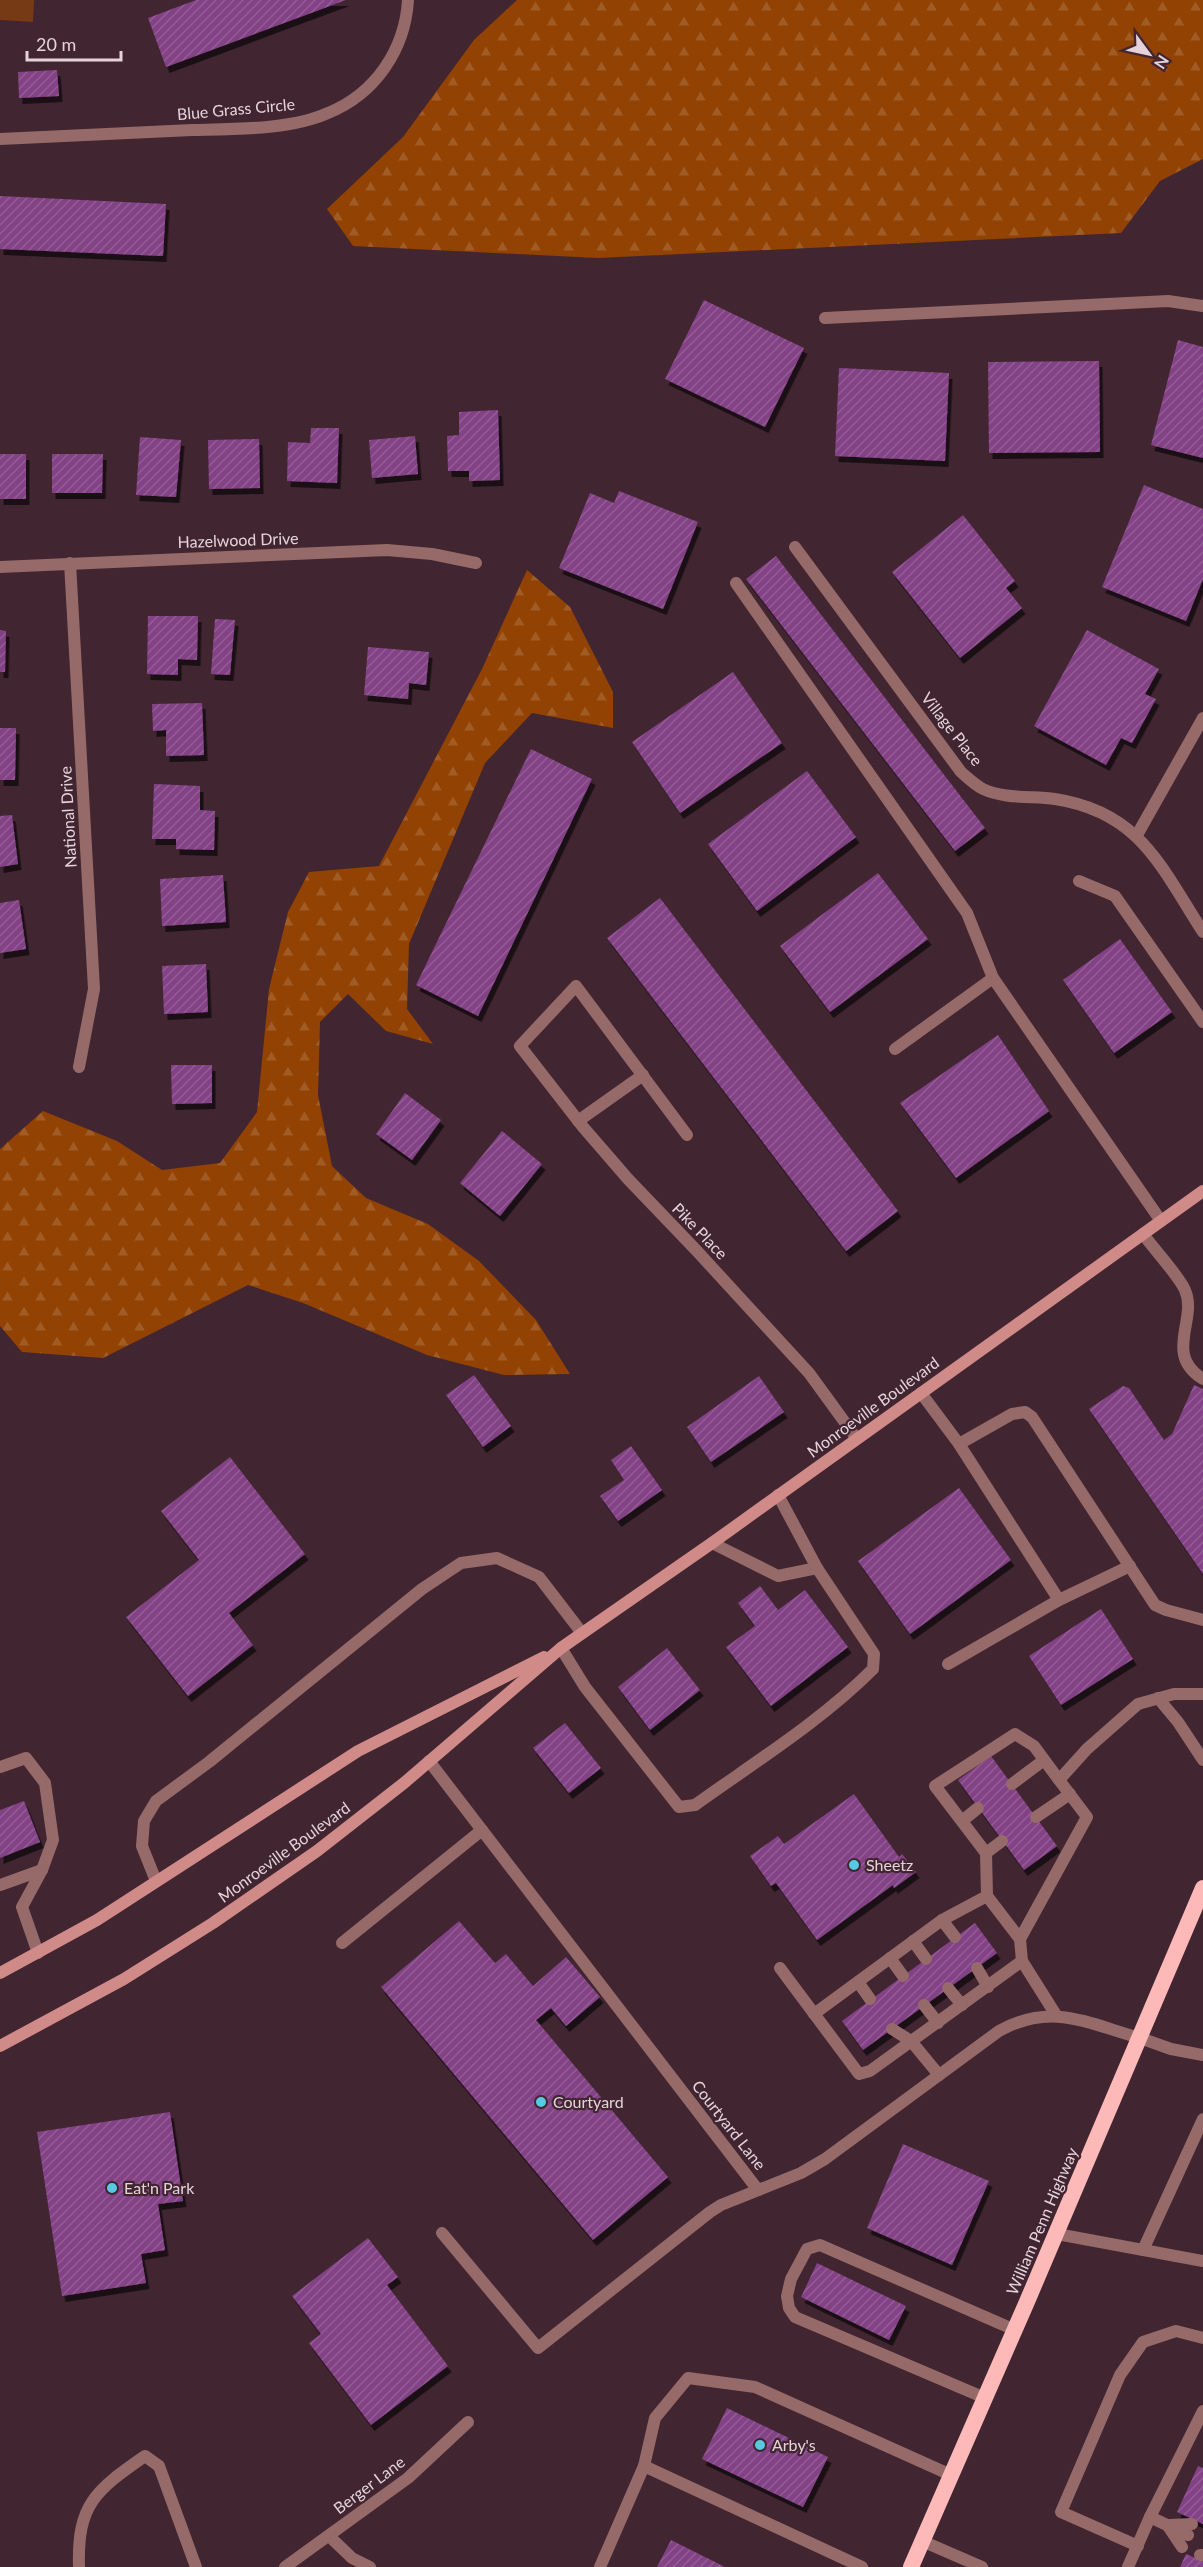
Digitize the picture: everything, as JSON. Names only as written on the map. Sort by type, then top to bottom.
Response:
[{"type":"highway","name":"William Penn Highway","points":[[911,2567],[1057,2234],[1203,1888]]},
{"type":"main road","name":"Monroeville Boulevard","points":[[0,2046],[124,1979],[213,1923],[317,1851],[429,1761],[561,1648],[712,1543],[1203,1191]]},
{"type":"main road","name":"Monroeville Boulevard","points":[[0,1973],[97,1920],[358,1751],[561,1648]]},
{"type":"street","name":"Blue Grass Circle","points":[[0,139],[241,128],[299,122],[327,114],[350,102],[372,84],[389,63],[401,40],[408,0]]},
{"type":"street","points":[[825,318],[1168,301],[1203,306]]},
{"type":"street","name":"Village Place","points":[[795,547],[960,772],[983,789],[1004,795],[1032,795],[1073,802],[1113,818],[1137,835],[1158,862],[1203,932]]},
{"type":"street","name":"Hazelwood Drive","points":[[0,567],[70,562],[387,550],[432,554],[476,563]]},
{"type":"street","name":"National Drive","points":[[70,562],[94,989],[79,1067]]},
{"type":"street","points":[[736,584],[967,913],[993,978],[1161,1221]]},
{"type":"street","points":[[1137,835],[1203,718]]},
{"type":"street","points":[[1079,881],[1115,896],[1203,1022]]},
{"type":"street","points":[[895,1049],[993,978]]},
{"type":"street","name":"Pike Place","points":[[643,1075],[576,986],[520,1046],[578,1121],[628,1179],[808,1373],[857,1439]]},
{"type":"street","points":[[578,1121],[643,1075],[687,1135]]},
{"type":"street","points":[[1143,1234],[1185,1290],[1188,1304],[1182,1349],[1190,1367],[1203,1379]]},
{"type":"street","points":[[921,1393],[959,1444],[1059,1600]]},
{"type":"street","points":[[959,1444],[1012,1414],[1025,1412],[1032,1417],[1155,1605],[1203,1620]]},
{"type":"street","points":[[561,1648],[585,1687],[679,1807],[695,1805],[856,1686],[873,1669],[874,1654],[817,1568],[778,1495]]},
{"type":"street","points":[[712,1543],[778,1576],[817,1568]]},
{"type":"street","points":[[156,1881],[142,1846],[144,1821],[156,1801],[209,1762],[422,1588],[461,1563],[497,1558],[539,1577],[582,1633]]},
{"type":"street","points":[[948,1664],[1059,1600],[1130,1566]]},
{"type":"street","points":[[1059,1780],[1087,1749],[1138,1704],[1174,1694],[1203,1694]]},
{"type":"street","points":[[1158,1698],[1178,1722],[1203,1760]]},
{"type":"street","points":[[1020,1940],[1087,1817],[1034,1746],[1015,1734],[935,1786],[986,1853],[987,1896],[1020,1940],[1022,1962],[1056,2015]]},
{"type":"street","points":[[0,1767],[26,1758],[45,1783],[53,1840],[42,1870],[22,1907],[38,1953]]},
{"type":"street","points":[[1012,1784],[1044,1760]]},
{"type":"street","name":"Courtyard Lane","points":[[429,1761],[758,2190],[801,2173],[825,2159],[999,2031],[1027,2018],[1056,2015],[1171,2049],[1203,2055]]},
{"type":"street","points":[[1036,1817],[1070,1794]]},
{"type":"street","points":[[962,1821],[978,1808]]},
{"type":"street","points":[[342,1943],[482,1830]]},
{"type":"street","points":[[986,1853],[1002,1841]]},
{"type":"street","points":[[0,1885],[42,1870]]},
{"type":"street","points":[[814,2014],[942,1920],[987,1896]]},
{"type":"street","points":[[942,1920],[955,1937]]},
{"type":"street","points":[[913,1941],[926,1959]]},
{"type":"street","points":[[890,1958],[903,1976]]},
{"type":"street","points":[[780,1968],[859,2074],[870,2071],[1022,1962]]},
{"type":"street","points":[[977,1968],[988,1987]]},
{"type":"street","points":[[858,1982],[870,2000]]},
{"type":"street","points":[[948,1988],[962,2005]]},
{"type":"street","points":[[924,2006],[938,2022]]},
{"type":"street","points":[[892,2029],[911,2041],[939,2075]]},
{"type":"street","points":[[1143,2250],[1203,2119]]},
{"type":"street","points":[[442,2233],[538,2348],[710,2212],[758,2190]]},
{"type":"street","points":[[1057,2234],[1203,2261]]},
{"type":"street","points":[[985,2398],[795,2317],[789,2308],[787,2296],[798,2263],[807,2249],[820,2245],[1015,2330]]},
{"type":"street","points":[[1138,2546],[1061,2512],[1119,2375],[1143,2342],[1176,2331],[1203,2338]]},
{"type":"street","points":[[600,2567],[644,2466],[655,2418],[688,2379],[755,2387],[951,2475]]},
{"type":"street","points":[[1128,2567],[1150,2517],[1203,2411]]},
{"type":"street","name":"Berger Lane","points":[[285,2567],[408,2478],[468,2422]]},
{"type":"street","points":[[79,2567],[81,2525],[91,2501],[118,2474],[145,2456],[159,2466],[196,2567]]},
{"type":"street","points":[[644,2466],[862,2567]]},
{"type":"street","points":[[1150,2517],[1188,2535],[1168,2525]]},
{"type":"street","points":[[329,2536],[352,2558],[370,2567]]},
{"type":"street","points":[[922,2541],[982,2567]]},
{"type":"green space","points":[[517,0],[1203,0],[1203,159],[1160,181],[1121,233],[598,258],[353,246],[327,209],[403,137],[474,40]]},
{"type":"green space","points":[[527,570],[570,607],[613,692],[613,728],[532,713],[485,763],[409,944],[407,1009],[433,1044],[386,1031],[348,994],[320,1022],[318,1095],[332,1166],[366,1198],[428,1224],[479,1261],[536,1320],[570,1374],[504,1375],[427,1355],[303,1303],[248,1285],[103,1358],[22,1352],[0,1326],[0,1149],[43,1111],[117,1141],[162,1170],[220,1163],[257,1112],[269,989],[288,912],[309,872],[379,866],[482,669]]},
{"type":"shaded area","points":[[0,0],[34,0],[33,22],[0,20]]},
{"type":"building","points":[[196,0],[346,0],[166,67],[148,18]]},
{"type":"building","points":[[57,70],[59,96],[19,98],[18,72]]},
{"type":"building","points":[[0,196],[166,204],[163,256],[0,249]]},
{"type":"building","points":[[704,300],[804,348],[765,427],[665,379]]},
{"type":"building","points":[[1178,340],[1203,347],[1203,458],[1151,445]]},
{"type":"building","points":[[1099,361],[1100,452],[989,453],[988,362]]},
{"type":"building","points":[[839,368],[949,373],[945,461],[835,456]]},
{"type":"building","points":[[498,410],[500,480],[469,481],[469,471],[448,471],[447,436],[459,435],[459,412]]},
{"type":"building","points":[[311,428],[339,428],[337,483],[287,481],[288,442],[310,443]]},
{"type":"building","points":[[415,436],[418,474],[372,478],[369,440]]},
{"type":"building","points":[[140,437],[181,440],[176,497],[136,495]]},
{"type":"building","points":[[259,439],[260,488],[209,489],[208,440]]},
{"type":"building","points":[[0,454],[26,454],[26,499],[0,499]]},
{"type":"building","points":[[52,454],[103,454],[102,493],[52,493]]},
{"type":"building","points":[[1144,485],[1203,509],[1203,579],[1186,621],[1102,587]]},
{"type":"building","points":[[619,491],[698,522],[663,609],[559,568],[590,493],[614,503]]},
{"type":"building","points":[[963,515],[1015,581],[1006,588],[1022,608],[960,658],[892,572]]},
{"type":"building","points":[[776,556],[985,828],[955,851],[746,579]]},
{"type":"building","points":[[148,616],[198,616],[197,660],[178,659],[178,675],[147,674]]},
{"type":"building","points":[[215,619],[235,620],[230,675],[211,674]]},
{"type":"building","points":[[0,630],[6,631],[5,672],[0,672]]},
{"type":"building","points":[[1087,630],[1159,669],[1145,694],[1156,699],[1132,743],[1121,738],[1106,765],[1034,726]]},
{"type":"building","points":[[368,647],[429,652],[426,685],[409,683],[408,699],[364,695]]},
{"type":"building","points":[[733,672],[782,743],[680,813],[632,742]]},
{"type":"building","points":[[202,703],[204,755],[166,756],[166,730],[153,731],[152,704]]},
{"type":"building","points":[[0,728],[16,728],[15,780],[0,780]]},
{"type":"building","points":[[531,749],[592,779],[478,1016],[416,985]]},
{"type":"building","points":[[807,771],[856,837],[757,911],[708,844]]},
{"type":"building","points":[[154,784],[200,786],[200,810],[215,811],[214,850],[176,849],[176,839],[152,839]]},
{"type":"building","points":[[12,815],[18,864],[0,867],[0,816]]},
{"type":"building","points":[[878,873],[928,939],[830,1012],[780,946]]},
{"type":"building","points":[[223,875],[226,922],[162,926],[160,879]]},
{"type":"building","points":[[660,898],[898,1211],[846,1251],[607,938]]},
{"type":"building","points":[[19,900],[26,949],[0,953],[0,903]]},
{"type":"building","points":[[1120,939],[1172,1012],[1114,1053],[1063,980]]},
{"type":"building","points":[[206,964],[208,1012],[164,1014],[162,966]]},
{"type":"building","points":[[998,1035],[1049,1111],[956,1178],[900,1103]]},
{"type":"building","points":[[171,1065],[212,1065],[212,1103],[172,1104]]},
{"type":"building","points":[[405,1093],[441,1120],[412,1160],[376,1134]]},
{"type":"building","points":[[502,1131],[542,1164],[500,1216],[460,1183]]},
{"type":"building","points":[[474,1375],[511,1426],[483,1447],[446,1395]]},
{"type":"building","points":[[759,1376],[784,1412],[711,1462],[687,1427]]},
{"type":"building","points":[[1194,1385],[1203,1389],[1203,1574],[1089,1409],[1123,1386],[1129,1388],[1164,1440],[1172,1434]]},
{"type":"building","points":[[631,1446],[662,1490],[618,1521],[600,1496],[624,1480],[611,1460]]},
{"type":"building","points":[[230,1457],[305,1554],[229,1613],[253,1645],[188,1696],[126,1617],[199,1560],[161,1511]]},
{"type":"building","points":[[959,1488],[1011,1560],[910,1634],[858,1561]]},
{"type":"building","points":[[760,1586],[778,1610],[805,1590],[848,1647],[771,1706],[726,1647],[755,1626],[738,1603]]},
{"type":"building","points":[[1101,1609],[1133,1659],[1061,1705],[1029,1656]]},
{"type":"building","points":[[667,1648],[700,1690],[650,1730],[618,1687]]},
{"type":"building","points":[[565,1723],[601,1768],[569,1793],[533,1748]]},
{"type":"building","points":[[991,1756],[1057,1846],[1024,1870],[958,1780]]},
{"type":"building","points":[[854,1794],[899,1857],[902,1854],[916,1872],[894,1888],[893,1885],[817,1940],[776,1883],[771,1886],[750,1856],[778,1836],[784,1844]]},
{"type":"building","points":[[24,1801],[40,1842],[0,1858],[0,1810]]},
{"type":"building","name":"Courtyard","points":[[459,1921],[495,1963],[506,1954],[533,1986],[566,1957],[600,1997],[566,2026],[551,2008],[536,2020],[668,2177],[593,2240],[381,1987]]},
{"type":"building","points":[[975,1923],[997,1953],[863,2050],[842,2021]]},
{"type":"building","points":[[170,2112],[183,2201],[158,2204],[165,2250],[141,2254],[146,2283],[62,2296],[37,2132]]},
{"type":"building","points":[[903,2144],[989,2181],[952,2265],[867,2228]]},
{"type":"building","points":[[368,2238],[398,2277],[387,2285],[448,2366],[371,2425],[309,2343],[321,2334],[292,2296]]},
{"type":"building","points":[[817,2263],[906,2306],[889,2340],[801,2297]]},
{"type":"building","points":[[727,2408],[828,2457],[803,2507],[702,2459]]},
{"type":"building","points":[[1198,2466],[1203,2468],[1203,2524],[1177,2512]]},
{"type":"building","points":[[671,2540],[725,2567],[657,2567]]},
{"type":"building","points":[[1186,2554],[1203,2561],[1203,2567],[1180,2567]]},
{"type":"place","name":"Sheetz","points":[[854,1865]]},
{"type":"place","name":"Courtyard","points":[[541,2102]]},
{"type":"place","name":"Eat'n Park","points":[[112,2188]]},
{"type":"place","name":"Arby's","points":[[760,2445]]}]
